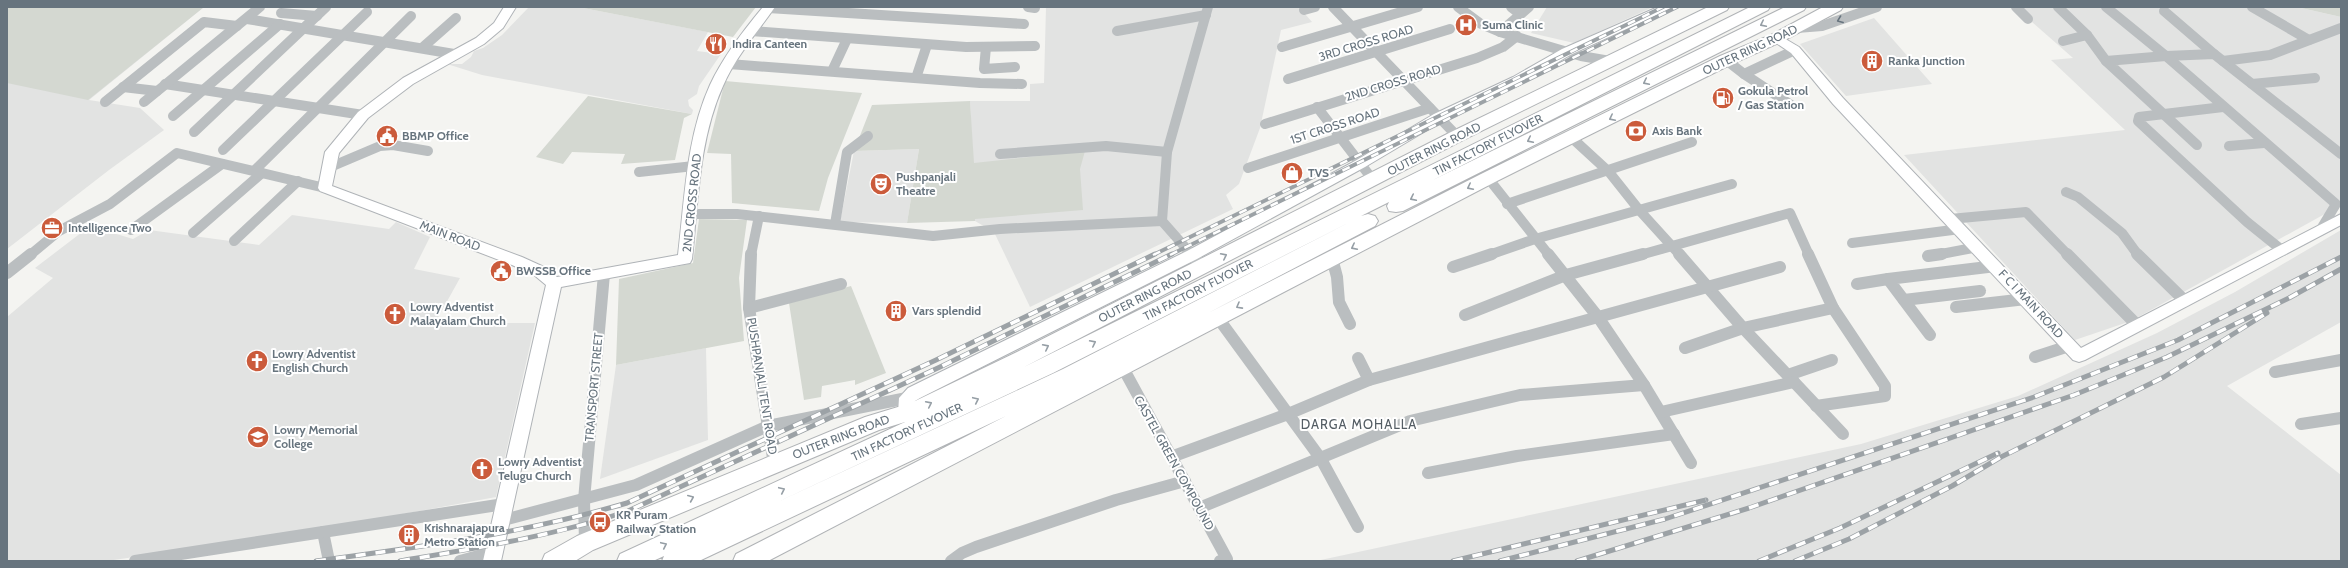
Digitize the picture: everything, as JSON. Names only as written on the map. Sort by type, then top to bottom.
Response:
[{"type":"highway","name":"OUTER RING ROAD","points":[[554,560],[585,543],[873,423],[906,406],[1024,358],[1197,261],[1373,180],[1456,136],[1721,7]]},
{"type":"highway","name":"TIN FACTORY FLYOVER","points":[[629,561],[1046,367],[1762,7]]},
{"type":"highway","name":"TIN FACTORY FLYOVER","points":[[674,561],[896,460],[1071,375],[1365,222],[1798,7]]},
{"type":"highway","name":"OUTER RING ROAD","points":[[745,561],[1488,178],[1572,138],[1726,60],[1777,38],[1835,7]]},
{"type":"street","points":[[144,102],[260,7]]},
{"type":"street","points":[[194,132],[326,7]]},
{"type":"street","points":[[768,7],[1024,24]]},
{"type":"street","name":"2ND CROSS ROAD","points":[[554,282],[685,259],[694,166],[709,105],[717,85],[729,64],[768,7]]},
{"type":"street","points":[[1304,10],[1315,7]]},
{"type":"street","points":[[1333,7],[1456,136]]},
{"type":"street","points":[[1282,47],[1418,7]]},
{"type":"street","points":[[1458,7],[1480,24],[1500,32],[1566,52],[1610,61]]},
{"type":"street","points":[[1511,7],[1520,14]]},
{"type":"street","points":[[1500,32],[1529,7]]},
{"type":"street","points":[[1117,31],[1207,11],[1167,152],[1162,221],[1197,261],[1360,164],[1434,113],[1518,80],[1566,52],[1668,7]]},
{"type":"street","points":[[1797,28],[1822,26],[1877,7]]},
{"type":"street","points":[[2016,7],[2028,19]]},
{"type":"street","points":[[2058,7],[2087,35],[2106,61],[2160,113],[2197,145]]},
{"type":"street","points":[[2106,7],[2166,56],[2223,108],[2336,204],[2321,229]]},
{"type":"street","points":[[2252,7],[2309,40]]},
{"type":"street","points":[[7,273],[59,231],[110,204],[177,153],[325,188],[332,152],[363,115],[408,81],[454,54],[480,41],[499,25],[509,8]]},
{"type":"street","points":[[2164,11],[2214,54],[2341,154]]},
{"type":"street","points":[[281,12],[317,16]]},
{"type":"street","points":[[223,150],[276,101],[367,12]]},
{"type":"street","points":[[193,232],[258,172],[318,108],[411,16]]},
{"type":"street","points":[[422,48],[456,18]]},
{"type":"street","points":[[247,19],[454,54]]},
{"type":"street","points":[[105,102],[204,22],[237,26]]},
{"type":"street","points":[[172,116],[280,24]]},
{"type":"street","points":[[2223,61],[2270,55],[2341,28]]},
{"type":"street","name":"3RD CROSS ROAD","points":[[1288,79],[1450,30]]},
{"type":"street","points":[[751,31],[927,45],[986,47],[1035,46]]},
{"type":"street","points":[[2063,41],[2087,35]]},
{"type":"street","name":"2ND CROSS ROAD","points":[[1265,124],[1478,58],[1503,47],[1516,36]]},
{"type":"street","name":"F C I MAIN ROAD","points":[[1777,38],[1796,50],[1838,101],[1996,266],[2079,356],[2341,219]]},
{"type":"street","points":[[832,71],[847,39]]},
{"type":"street","points":[[916,78],[927,45]]},
{"type":"street","points":[[986,47],[984,69],[1015,67]]},
{"type":"street","points":[[1744,74],[1796,50]]},
{"type":"street","points":[[2106,61],[2214,54]]},
{"type":"street","points":[[1726,60],[1744,74],[1791,105]]},
{"type":"street","points":[[729,64],[916,78],[1022,84]]},
{"type":"street","points":[[2252,84],[2315,78]]},
{"type":"street","points":[[166,84],[363,115]]},
{"type":"street","points":[[123,88],[157,91]]},
{"type":"street","points":[[1317,107],[1373,180]]},
{"type":"street","points":[[2223,108],[2160,113],[2139,117],[2138,121],[2247,222],[2282,251]]},
{"type":"street","name":"1ST CROSS ROAD","points":[[1248,168],[1434,113]]},
{"type":"street","points":[[835,224],[847,152],[868,136]]},
{"type":"street","points":[[1572,138],[1609,172],[1640,211],[1709,287],[1743,328],[1843,434]]},
{"type":"street","points":[[1507,204],[1609,172],[1692,142]]},
{"type":"street","points":[[2229,146],[2264,143]]},
{"type":"street","points":[[328,168],[380,146],[428,150]]},
{"type":"street","points":[[1000,154],[1106,146],[1167,152]]},
{"type":"street","points":[[131,230],[222,164]]},
{"type":"street","points":[[639,172],[694,166]]},
{"type":"street","points":[[1488,178],[1507,204],[1566,275],[1598,317],[1644,385],[1691,462]]},
{"type":"street","points":[[234,242],[298,182]]},
{"type":"street","points":[[1453,267],[1535,239],[1640,211],[1732,184]]},
{"type":"street","name":"MAIN ROAD","points":[[325,188],[516,260],[539,271],[554,282]]},
{"type":"street","points":[[2066,192],[2078,197],[2122,233],[2131,248],[2185,301]]},
{"type":"street","points":[[1852,243],[2026,212],[2137,325]]},
{"type":"street","points":[[1465,315],[1566,275],[1790,213],[1833,308],[1885,386],[1885,396],[1816,406]]},
{"type":"street","points":[[690,214],[759,216],[933,236],[1000,229],[1134,220],[1162,221]]},
{"type":"street","name":"PUSHPANJALI TENT ROAD","points":[[759,216],[751,253],[749,308],[774,464]]},
{"type":"street","points":[[1928,256],[1978,247]]},
{"type":"street","points":[[1332,258],[1337,277],[1339,302],[1350,324]]},
{"type":"street","points":[[1857,284],[1996,266]]},
{"type":"street","points":[[1171,457],[1288,414],[1369,380],[1780,267]]},
{"type":"street","name":"TRANSPORT STREET","points":[[585,543],[584,500],[604,274]]},
{"type":"street","points":[[1888,279],[1930,335]]},
{"type":"street","points":[[460,561],[493,557],[554,282]]},
{"type":"street","name":"PUSHPANJALI TENT ROAD","points":[[749,308],[841,284]]},
{"type":"street","points":[[1904,300],[1980,291]]},
{"type":"street","points":[[1956,307],[2026,299]]},
{"type":"street","points":[[1685,348],[1743,328],[1833,308]]},
{"type":"street","points":[[1218,318],[1321,460],[1358,527]]},
{"type":"street","points":[[2035,357],[2069,346]]},
{"type":"street","points":[[1358,358],[1369,380]]},
{"type":"street","points":[[1661,412],[1791,378],[1832,360]]},
{"type":"street","points":[[2275,372],[2341,360]]},
{"type":"street","name":"CASTEL GREEN COMPOUND","points":[[1122,366],[1185,481],[1223,560]]},
{"type":"street","points":[[1199,508],[1321,460],[1410,421],[1512,397],[1644,385]]},
{"type":"street","points":[[500,521],[636,485],[768,426],[906,406]]},
{"type":"street","points":[[2301,424],[2341,418]]},
{"type":"street","points":[[1428,473],[1517,456],[1674,434]]},
{"type":"street","points":[[951,561],[968,551],[1082,510],[1148,489],[1185,481]]},
{"type":"street","points":[[136,561],[504,504]]},
{"type":"street","points":[[323,532],[329,561]]},
{"type":"shaded area","points":[[7,7],[204,7],[89,100],[140,108],[164,130],[109,170],[7,249]]},
{"type":"shaded area","points":[[7,7],[204,7],[88,100],[7,83]]},
{"type":"shaded area","points":[[529,7],[578,7],[708,32],[697,51],[721,54],[699,86],[697,94],[688,100],[689,106],[693,110],[692,114],[482,75],[447,64],[462,64],[471,57],[474,51],[483,48],[502,35]]},
{"type":"shaded area","points":[[578,7],[756,7],[733,37]]},
{"type":"shaded area","points":[[1046,7],[1299,7],[1312,22],[1281,30],[1260,128],[1239,184],[1226,195],[1233,209],[1030,307],[994,232],[975,221],[970,101],[1030,101],[1030,84],[1044,83]]},
{"type":"shaded area","points":[[1547,7],[1653,7],[1574,43],[1531,33]]},
{"type":"shaded area","points":[[2015,7],[2297,7],[2341,17],[2341,205],[2131,321],[2075,340],[1904,155],[2125,130],[2051,60],[2073,58]]},
{"type":"shaded area","points":[[2297,7],[2341,7],[2341,17]]},
{"type":"shaded area","points":[[1874,18],[1932,84],[1846,96],[1800,44]]},
{"type":"shaded area","points":[[725,81],[862,93],[828,178],[819,211],[732,203],[731,154],[707,153]]},
{"type":"shaded area","points":[[588,96],[692,114],[684,118],[675,160],[621,164],[625,154],[572,152],[563,164],[536,157]]},
{"type":"shaded area","points":[[970,101],[974,163],[1085,151],[1080,169],[1083,210],[975,219],[975,221],[907,223],[919,149],[854,151],[872,105]]},
{"type":"shaded area","points":[[919,149],[907,223],[840,222],[854,151]]},
{"type":"shaded area","name":"Lowry Memorial College","points":[[292,215],[389,229],[396,222],[430,237],[414,269],[460,278],[435,323],[535,323],[496,497],[316,530],[107,561],[7,561],[7,317],[53,278],[35,268],[90,226],[133,239],[149,230],[259,245]]},
{"type":"shaded area","points":[[699,219],[747,220],[739,278],[744,341],[616,365],[619,279],[693,263]]},
{"type":"shaded area","points":[[2341,230],[2341,322],[2227,386],[2341,475],[2341,561],[1316,561],[1861,444],[2018,396],[2157,333],[2235,292]]},
{"type":"shaded area","points":[[851,286],[886,373],[855,385],[855,380],[822,386],[821,397],[804,400],[789,303]]},
{"type":"shaded area","points":[[706,348],[708,440],[600,479],[616,365]]},
{"type":"railway","points":[[1153,255],[1663,7]]},
{"type":"railway","points":[[1170,255],[1677,7]]},
{"type":"railway","points":[[316,561],[511,531],[589,514],[627,503],[936,360],[1155,254]]},
{"type":"railway","points":[[400,561],[486,546],[572,528],[628,511],[940,367],[1172,254]]},
{"type":"railway","points":[[1500,561],[1665,519],[2034,397],[2178,340],[2341,257]]},
{"type":"railway","points":[[1577,561],[1749,508],[2074,395],[2167,357],[2289,298],[2341,269]]},
{"type":"railway","points":[[1795,561],[1849,539],[1952,486],[2001,457],[2164,377],[2267,313]]},
{"type":"railway","points":[[1759,561],[1840,528],[1998,453]]},
{"type":"railway","points":[[1453,561],[1706,500]]},
{"type":"place","name":"Suma Clinic","points":[[1466,25]]},
{"type":"place","name":"Indira Canteen","points":[[716,44]]},
{"type":"place","name":"Ranka Junction","points":[[1872,61]]},
{"type":"place","name":"Gokula Petrol / Gas Station","points":[[1723,98]]},
{"type":"place","name":"Axis Bank","points":[[1636,131]]},
{"type":"place","name":"BBMP Office","points":[[387,136]]},
{"type":"place","name":"TVS","points":[[1292,173]]},
{"type":"place","name":"Pushpanjali Theatre","points":[[881,184]]},
{"type":"place","name":"Intelligence Two","points":[[52,228]]},
{"type":"place","name":"BWSSB Office","points":[[501,271]]},
{"type":"place","name":"Vars splendid","points":[[896,311]]},
{"type":"place","name":"Lowry Adventist Malayalam Church","points":[[395,314]]},
{"type":"place","name":"Lowry Adventist English Church","points":[[257,361]]},
{"type":"place","name":"Lowry Memorial College","points":[[258,437]]},
{"type":"place","name":"Lowry Adventist Telugu Church","points":[[482,469]]},
{"type":"place","name":"KR Puram Railway Station","points":[[600,522]]},
{"type":"place","name":"Krishnarajapura Metro Station","points":[[409,535]]},
{"type":"district","name":"DARGA MOHALLA","points":[[1359,424]]}]
